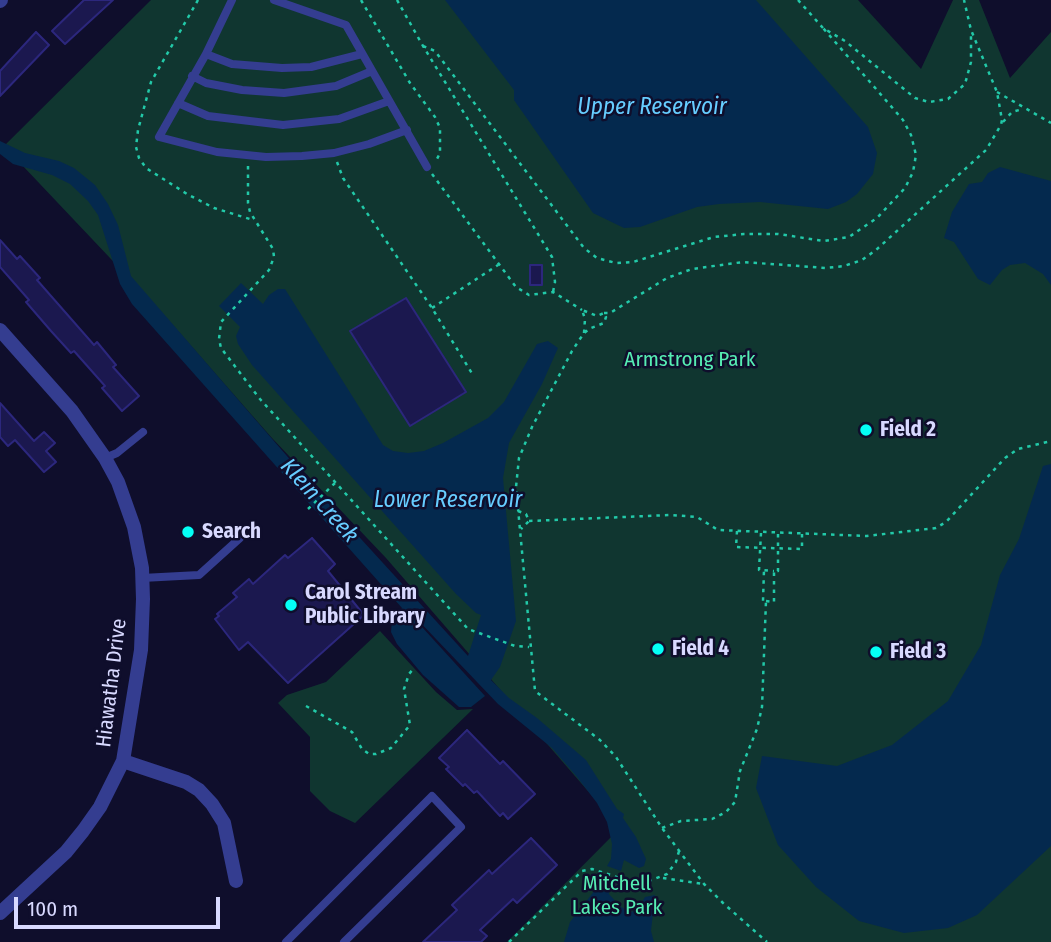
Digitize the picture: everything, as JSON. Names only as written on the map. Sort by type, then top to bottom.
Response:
[{"type":"street","name":"Hiawatha Drive","points":[[0,330],[72,411],[105,458],[118,482],[134,527],[142,578],[141,650],[123,761],[100,807],[83,831],[66,852],[0,913]]},
{"type":"street","points":[[123,761],[186,782],[199,790],[224,823],[236,881]]},
{"type":"lane","points":[[232,0],[206,54],[159,137],[217,152],[249,156],[302,156],[334,153],[407,130]]},
{"type":"lane","points":[[274,0],[346,25],[427,167]]},
{"type":"lane","points":[[206,54],[232,64],[282,68],[312,67],[362,54]]},
{"type":"lane","points":[[192,76],[242,90],[284,93],[337,86],[372,71]]},
{"type":"lane","points":[[178,103],[208,116],[283,125],[339,119],[390,101]]},
{"type":"lane","points":[[105,458],[117,453],[143,432]]},
{"type":"lane","points":[[142,578],[199,575],[240,538]]},
{"type":"lane","points":[[288,942],[432,796],[461,827],[344,942]]},
{"type":"path","points":[[361,0],[440,128],[440,153],[435,162],[427,167],[498,265],[516,287],[529,295],[553,292],[597,316],[610,313],[667,278],[717,264],[776,263],[826,268],[862,260],[986,150],[1012,112],[1026,109]]},
{"type":"path","points":[[397,0],[422,46],[552,257],[555,282],[553,292]]},
{"type":"path","points":[[422,46],[435,51],[584,248],[597,258],[616,263],[633,262],[714,237],[744,234],[778,234],[824,241],[849,237],[877,218],[905,188],[913,172],[916,155],[903,120],[798,0]]},
{"type":"path","points":[[964,0],[971,30],[997,92],[1001,125]]},
{"type":"path","points":[[823,28],[845,41],[915,97],[929,102],[948,99],[965,84],[971,62],[971,30]]},
{"type":"path","points":[[997,92],[1051,123]]},
{"type":"path","points":[[334,153],[343,178],[432,308],[473,375]]},
{"type":"path","points":[[249,156],[249,208],[273,249],[274,257],[270,270],[221,322],[219,339],[226,355],[260,399],[467,629],[510,644],[530,647]]},
{"type":"path","points":[[432,308],[498,265]]},
{"type":"path","points":[[582,310],[585,318],[584,333]]},
{"type":"path","points":[[604,313],[607,317],[604,323],[584,333],[566,361],[519,457],[516,487],[535,691],[600,740],[616,757],[662,828],[704,884],[768,942]]},
{"type":"path","points":[[529,521],[671,515],[697,517],[718,530],[867,536],[936,528],[946,522],[1005,458],[1018,449],[1051,442]]},
{"type":"path","points":[[307,509],[335,483]]},
{"type":"path","points":[[518,511],[526,514],[529,521]]},
{"type":"path","points":[[520,529],[529,521]]},
{"type":"path","points":[[737,531],[736,547],[760,548],[802,549],[802,533]]},
{"type":"path","points":[[761,532],[759,570],[774,571],[778,571],[778,533]]},
{"type":"path","points":[[764,570],[763,601],[774,602],[774,571]]},
{"type":"path","points":[[662,828],[681,821],[712,819],[726,812],[735,802],[743,763],[757,729],[762,707],[766,601]]},
{"type":"path","points":[[306,706],[352,732],[362,749],[369,754],[376,754],[391,748],[410,725],[404,689],[414,668]]},
{"type":"path","points":[[661,878],[672,869],[679,851]]},
{"type":"path","points":[[509,942],[582,871],[592,869],[636,881],[661,878],[704,884]]},
{"type":"green space","name":"Armstrong Park","points":[[151,0],[858,0],[921,69],[953,0],[979,0],[1010,78],[1051,32],[1051,942],[507,942],[620,828],[386,558],[271,437],[163,314],[4,146]]},
{"type":"green space","points":[[380,631],[436,692],[457,710],[473,709],[355,823],[330,811],[310,791],[310,737],[278,703],[287,695],[326,682]]},
{"type":"water","name":"Upper Reservoir","points":[[445,0],[756,0],[868,127],[877,153],[873,174],[857,194],[828,209],[760,202],[719,204],[697,207],[640,227],[624,228],[593,213],[514,100],[514,90]]},
{"type":"water","points":[[0,141],[25,153],[59,161],[74,168],[95,185],[118,225],[131,276],[319,493],[468,656],[481,615],[456,594],[252,365],[238,344],[236,336],[240,327],[219,306],[241,283],[263,304],[269,295],[278,289],[285,289],[383,445],[393,451],[408,453],[424,451],[443,443],[488,418],[504,402],[537,344],[548,341],[558,348],[542,384],[509,443],[503,478],[516,621],[500,667],[491,680],[509,698],[586,760],[617,809],[624,814],[623,818],[646,859],[644,866],[639,868],[624,860],[621,871],[607,866],[611,859],[612,844],[607,822],[597,803],[577,777],[552,748],[498,704],[411,615],[485,696],[471,707],[459,707],[423,675],[397,644],[391,632],[392,619],[402,608],[132,304],[120,284],[98,215],[88,201],[70,184],[52,175],[13,164],[0,154]]},
{"type":"water","points":[[1000,167],[1051,181],[1051,285],[1043,274],[1025,263],[1010,265],[1002,270],[990,285],[978,279],[954,242],[944,238],[952,212],[969,184],[982,182],[988,173]]},
{"type":"water","points":[[1051,464],[1051,846],[977,915],[948,928],[904,933],[859,921],[816,887],[778,845],[756,788],[762,756],[837,766],[892,745],[948,701],[981,645],[1000,575],[1019,539],[1043,466]]},
{"type":"water","points":[[595,890],[607,892],[621,907],[631,912],[637,910],[645,897],[655,895],[651,931],[654,942],[564,942],[570,922]]},
{"type":"building","points":[[84,0],[113,0],[65,44],[52,31]]},
{"type":"building","points":[[36,32],[49,45],[0,96],[0,71]]},
{"type":"building","points":[[0,240],[17,259],[20,256],[40,278],[37,280],[94,345],[97,342],[116,365],[113,367],[139,396],[122,411],[102,388],[105,386],[74,351],[71,353],[51,331],[26,302],[29,300],[0,267]]},
{"type":"building","points":[[530,265],[542,265],[542,285],[530,285]]},
{"type":"building","points":[[406,298],[466,392],[410,426],[350,331]]},
{"type":"building","points":[[0,403],[34,441],[44,432],[55,443],[46,451],[56,462],[44,472],[15,440],[8,446],[0,437]]},
{"type":"building","name":"Carol Stream Public Library","points":[[312,538],[335,564],[328,571],[364,615],[288,683],[248,642],[239,650],[215,619],[219,616],[217,614],[237,597],[233,593],[249,579],[253,584],[285,555],[288,558]]},
{"type":"building","points":[[467,730],[500,764],[503,761],[535,794],[508,819],[503,813],[500,816],[477,791],[474,793],[465,784],[463,786],[439,758]]},
{"type":"building","points":[[531,838],[557,865],[517,903],[513,899],[480,930],[487,936],[481,942],[423,942],[457,910],[452,905],[489,870],[492,874]]},
{"type":"waterway","points":[[607,892],[609,881]]},
{"type":"place","name":"Field 2","points":[[866,430]]},
{"type":"place","name":"Search","points":[[188,532]]},
{"type":"place","name":"Carol Stream Public Library","points":[[291,605]]},
{"type":"place","name":"Field 4","points":[[658,649]]},
{"type":"place","name":"Field 3","points":[[876,652]]},
{"type":"water label","name":"Klein Creek","points":[[319,501]]},
{"type":"water label","name":"Lower Reservoir","points":[[448,501]]},
{"type":"park label","name":"Mitchell Lakes Park","points":[[617,896]]}]
